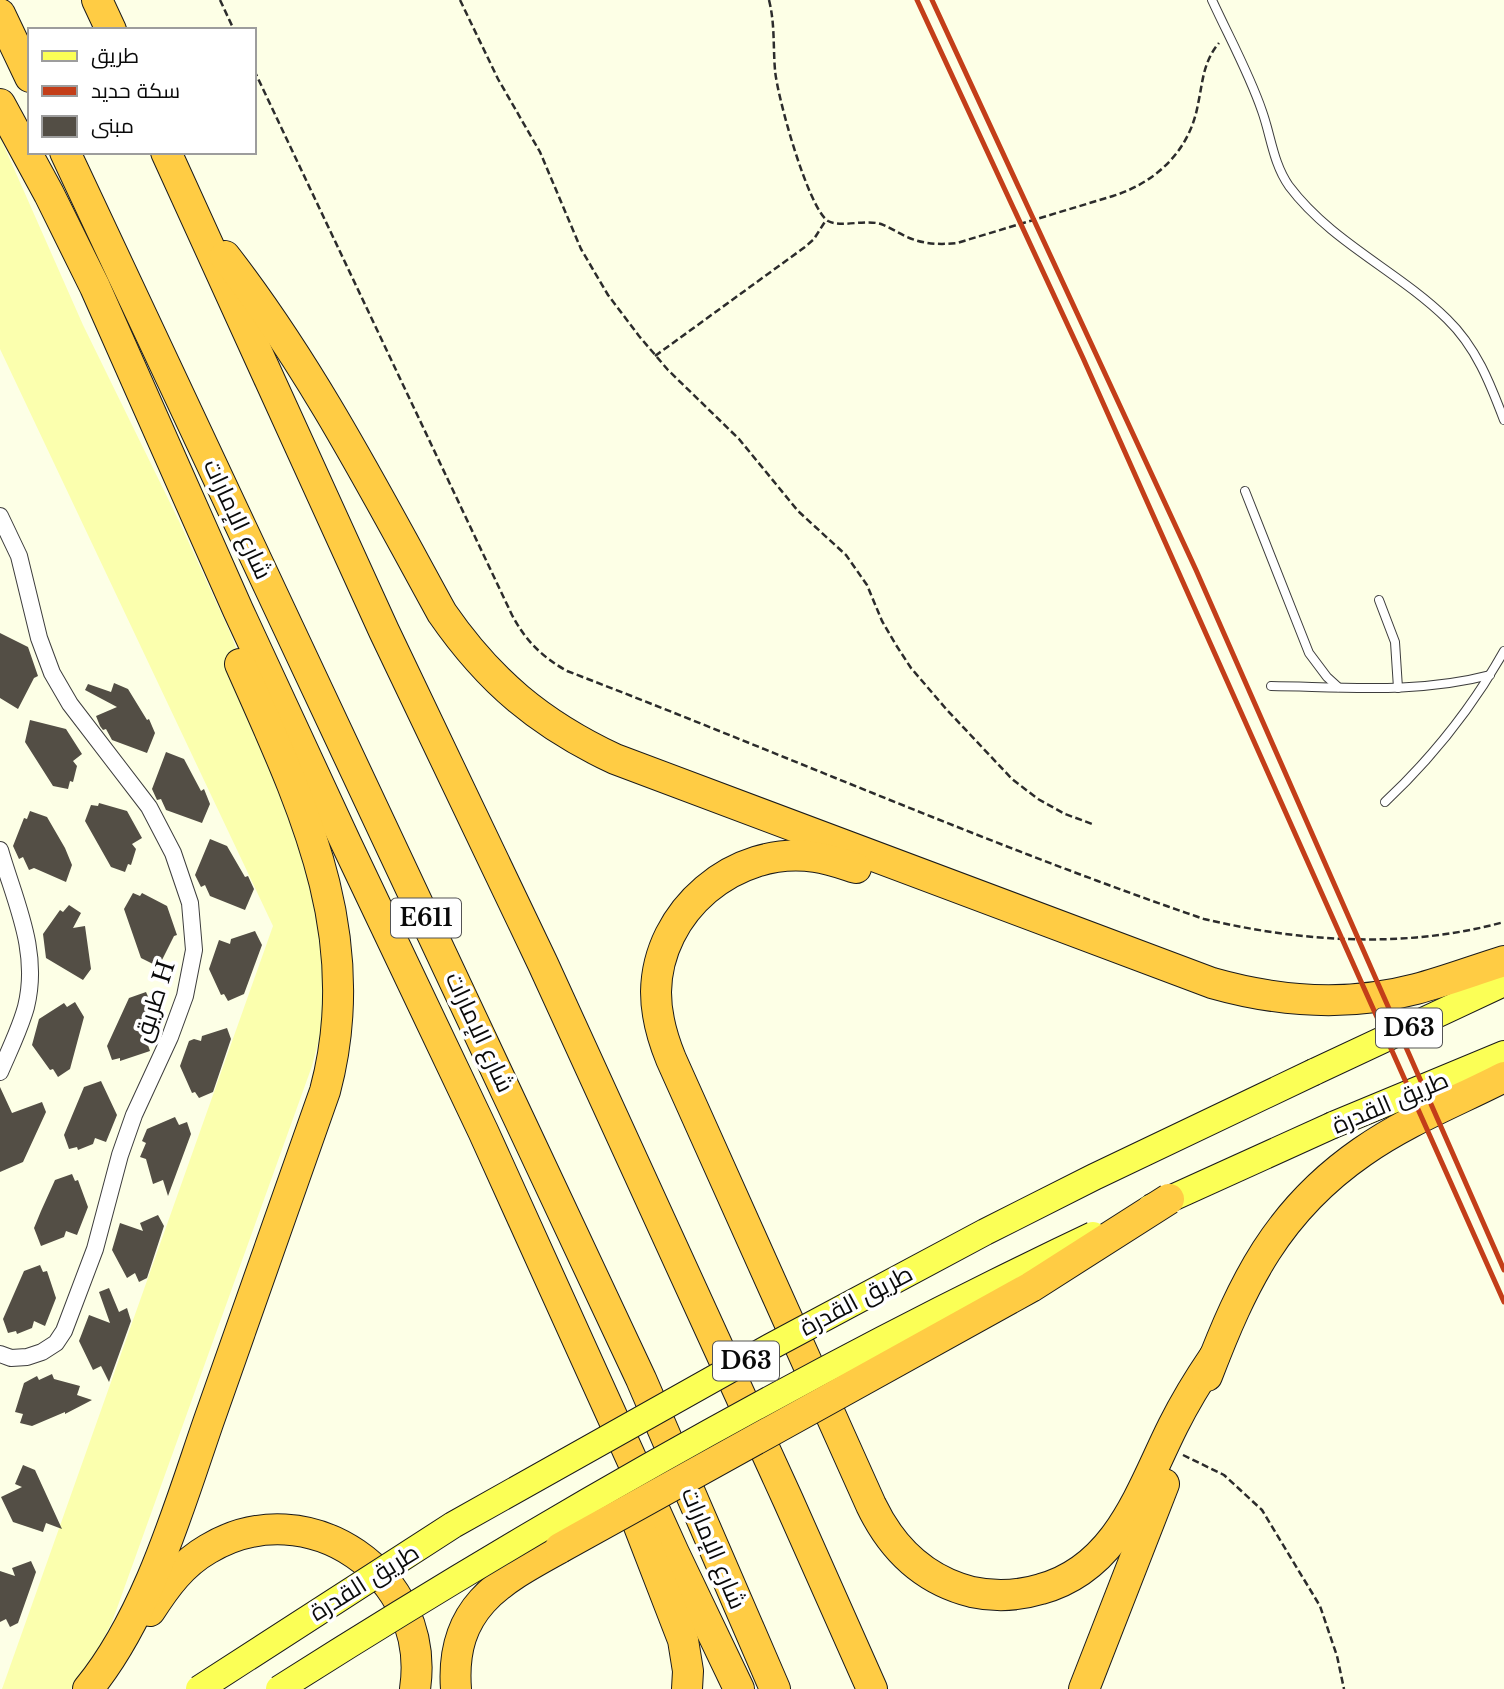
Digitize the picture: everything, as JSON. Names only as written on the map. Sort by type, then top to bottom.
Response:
[{"type":"highway","points":[[97,0],[109,28]]},
{"type":"highway","points":[[0,14],[28,73]]},
{"type":"highway","points":[[0,104],[95,287],[232,598],[483,1130],[674,1553],[739,1689]]},
{"type":"highway","name":"شارع الإمارات","points":[[66,154],[636,1367],[775,1689]]},
{"type":"highway","points":[[167,154],[389,644],[543,964],[872,1689]]},
{"type":"highway","points":[[49,194],[61,247],[77,291],[306,819],[322,869],[331,911],[340,986],[337,1041],[326,1091],[188,1482],[145,1593],[125,1635],[88,1689]]},
{"type":"highway","points":[[198,223],[250,288],[300,362],[351,445],[449,622],[482,666],[530,710],[585,745],[1212,983],[1237,990],[1314,1001],[1392,995],[1504,961]]},
{"type":"highway","points":[[1106,943],[1066,943],[1036,937],[836,861],[814,856],[767,859],[745,865],[714,883],[689,905],[665,945],[656,991],[657,1014],[671,1059],[878,1522],[900,1552],[928,1574],[944,1583],[979,1593],[1014,1594],[1047,1588],[1091,1563],[1125,1525],[1183,1407],[1214,1357]]},
{"type":"highway","points":[[1084,1689],[1214,1357],[1245,1285],[1268,1246],[1296,1211],[1327,1179],[1363,1151],[1401,1128],[1504,1077]]},
{"type":"highway","points":[[483,1130],[498,1199],[593,1407],[683,1640],[688,1671],[687,1689]]},
{"type":"highway","points":[[456,1689],[456,1661],[468,1623],[480,1602],[503,1580],[1031,1287],[1169,1199]]},
{"type":"highway","points":[[109,1682],[162,1593],[172,1579],[196,1556],[225,1540],[242,1535],[258,1531],[291,1530],[343,1545],[365,1560],[385,1579],[400,1601],[411,1626],[417,1662],[415,1689]]},
{"type":"highway","points":[[109,1682],[134,1653],[172,1596],[197,1571],[224,1554],[274,1544],[308,1548],[339,1561],[353,1570],[377,1595],[390,1617],[398,1640],[401,1689]]},
{"type":"main road","name":"طريق القدرة","points":[[199,1689],[453,1525],[913,1269],[1094,1177],[1504,984]]},
{"type":"main road","name":"طريق القدرة","points":[[279,1689],[478,1565],[695,1440],[954,1303],[1169,1199],[1333,1125],[1504,1054]]},
{"type":"street","name":"طريق H","points":[[0,516],[19,556],[39,638],[52,673],[70,704],[149,807],[173,853],[190,903],[194,950],[185,996],[170,1037],[134,1115],[95,1250],[64,1331],[56,1343],[42,1352],[27,1357],[10,1358],[0,1354]]},
{"type":"street","points":[[0,850],[24,923],[30,951],[26,1007],[0,1072]]},
{"type":"lane","points":[[1212,0],[1255,91],[1276,160],[1288,184],[1346,242],[1448,320],[1478,360],[1504,420]]},
{"type":"lane","points":[[1245,491],[1309,653],[1326,677],[1338,687]]},
{"type":"lane","points":[[1379,600],[1395,642],[1398,688]]},
{"type":"lane","points":[[1385,802],[1432,755],[1472,703],[1504,651]]},
{"type":"lane","points":[[1270,686],[1439,686],[1490,675]]},
{"type":"path","points":[[220,0],[233,28]]},
{"type":"path","points":[[460,0],[487,58],[540,152],[581,249],[608,295],[655,356],[739,439],[798,511],[846,555],[867,584],[882,621],[896,645],[920,678],[1012,779],[1038,799],[1065,814],[1096,825]]},
{"type":"path","points":[[769,0],[775,32],[775,70],[780,98],[805,177],[821,215],[826,220],[840,224],[871,222],[920,242],[945,244],[957,243],[1129,191],[1157,174],[1169,164],[1186,141],[1196,114],[1204,67],[1213,50],[1228,36]]},
{"type":"path","points":[[256,74],[512,615],[529,642],[553,663],[817,772],[1204,919],[1271,932],[1353,940],[1421,938],[1504,922]]},
{"type":"path","points":[[655,356],[805,247],[821,230],[826,220]]},
{"type":"path","points":[[1177,1452],[1224,1475],[1262,1510],[1320,1606],[1337,1656],[1343,1689]]},
{"type":"sand","points":[[0,137],[83,325],[229,630],[316,851],[327,1009],[312,1066],[112,1622],[94,1658],[71,1689],[2,1689],[273,926],[0,349]]},
{"type":"building","points":[[0,633],[28,647],[38,676],[34,678],[18,709],[0,698]]},
{"type":"building","points":[[114,683],[128,689],[147,720],[149,719],[155,733],[147,753],[112,740],[106,729],[103,730],[100,726],[96,716],[117,707],[85,690],[88,684],[111,692]]},
{"type":"building","points":[[30,720],[66,729],[82,754],[73,761],[77,766],[73,782],[70,781],[68,789],[53,786],[25,742]]},
{"type":"building","points":[[166,752],[184,759],[201,791],[204,789],[210,804],[202,823],[166,810],[161,799],[157,800],[152,789]]},
{"type":"building","points":[[99,803],[127,811],[142,838],[132,844],[136,849],[131,865],[128,864],[125,872],[111,867],[85,821],[91,805],[98,806]]},
{"type":"building","points":[[30,811],[47,817],[65,848],[72,865],[66,882],[34,868],[29,870],[23,857],[19,859],[13,846],[24,818],[27,819]]},
{"type":"building","points":[[210,839],[227,846],[245,877],[248,876],[254,889],[245,910],[210,896],[205,885],[201,887],[195,875]]},
{"type":"building","points":[[133,893],[140,896],[142,893],[167,906],[177,935],[162,960],[159,958],[155,965],[141,958],[124,909]]},
{"type":"building","points":[[69,905],[81,913],[73,928],[85,926],[91,969],[83,980],[46,958],[43,934],[60,910],[63,912]]},
{"type":"building","points":[[255,931],[262,945],[244,994],[228,1001],[224,994],[221,995],[209,969],[219,940],[230,944],[231,939]]},
{"type":"building","points":[[146,992],[149,999],[152,999],[161,1026],[158,1033],[146,1039],[150,1051],[120,1061],[120,1058],[112,1060],[107,1046],[129,998]]},
{"type":"building","points":[[75,1002],[84,1017],[70,1069],[58,1077],[32,1045],[39,1019],[64,1003],[67,1007]]},
{"type":"building","points":[[227,1028],[231,1039],[213,1092],[199,1098],[195,1092],[192,1093],[180,1066],[189,1041],[201,1041],[202,1036]]},
{"type":"building","points":[[101,1081],[117,1115],[106,1142],[95,1138],[93,1144],[78,1150],[77,1147],[69,1149],[64,1135],[84,1087]]},
{"type":"building","points":[[0,1087],[12,1113],[42,1102],[46,1112],[23,1162],[0,1172]]},
{"type":"building","points":[[175,1117],[179,1125],[187,1122],[191,1134],[168,1196],[163,1180],[153,1184],[146,1159],[140,1157],[146,1143],[142,1141],[147,1129]]},
{"type":"building","points":[[72,1174],[75,1181],[78,1180],[88,1207],[77,1235],[66,1231],[64,1237],[41,1246],[34,1228],[41,1211],[55,1180]]},
{"type":"building","points":[[158,1215],[164,1226],[147,1278],[139,1282],[135,1273],[127,1278],[112,1250],[120,1223],[143,1231],[140,1223]]},
{"type":"building","points":[[40,1265],[43,1272],[47,1271],[56,1298],[45,1326],[34,1321],[32,1328],[17,1334],[16,1331],[8,1333],[3,1319],[24,1271]]},
{"type":"building","points":[[109,1288],[119,1312],[127,1308],[131,1321],[109,1382],[101,1366],[93,1370],[79,1341],[89,1315],[110,1323],[99,1292]]},
{"type":"building","points":[[52,1374],[54,1379],[80,1386],[77,1395],[92,1400],[65,1414],[32,1426],[20,1423],[23,1414],[15,1412],[24,1383],[37,1376],[39,1380]]},
{"type":"building","points":[[23,1465],[35,1470],[62,1529],[46,1523],[43,1532],[13,1522],[1,1497],[22,1487],[15,1484]]},
{"type":"building","points":[[31,1561],[36,1572],[18,1623],[10,1627],[6,1619],[0,1622],[0,1571],[15,1576],[12,1568]]},
{"type":"railway","points":[[917,0],[1083,358],[1504,1302]]},
{"type":"railway","points":[[932,0],[1196,570],[1504,1270]]}]
